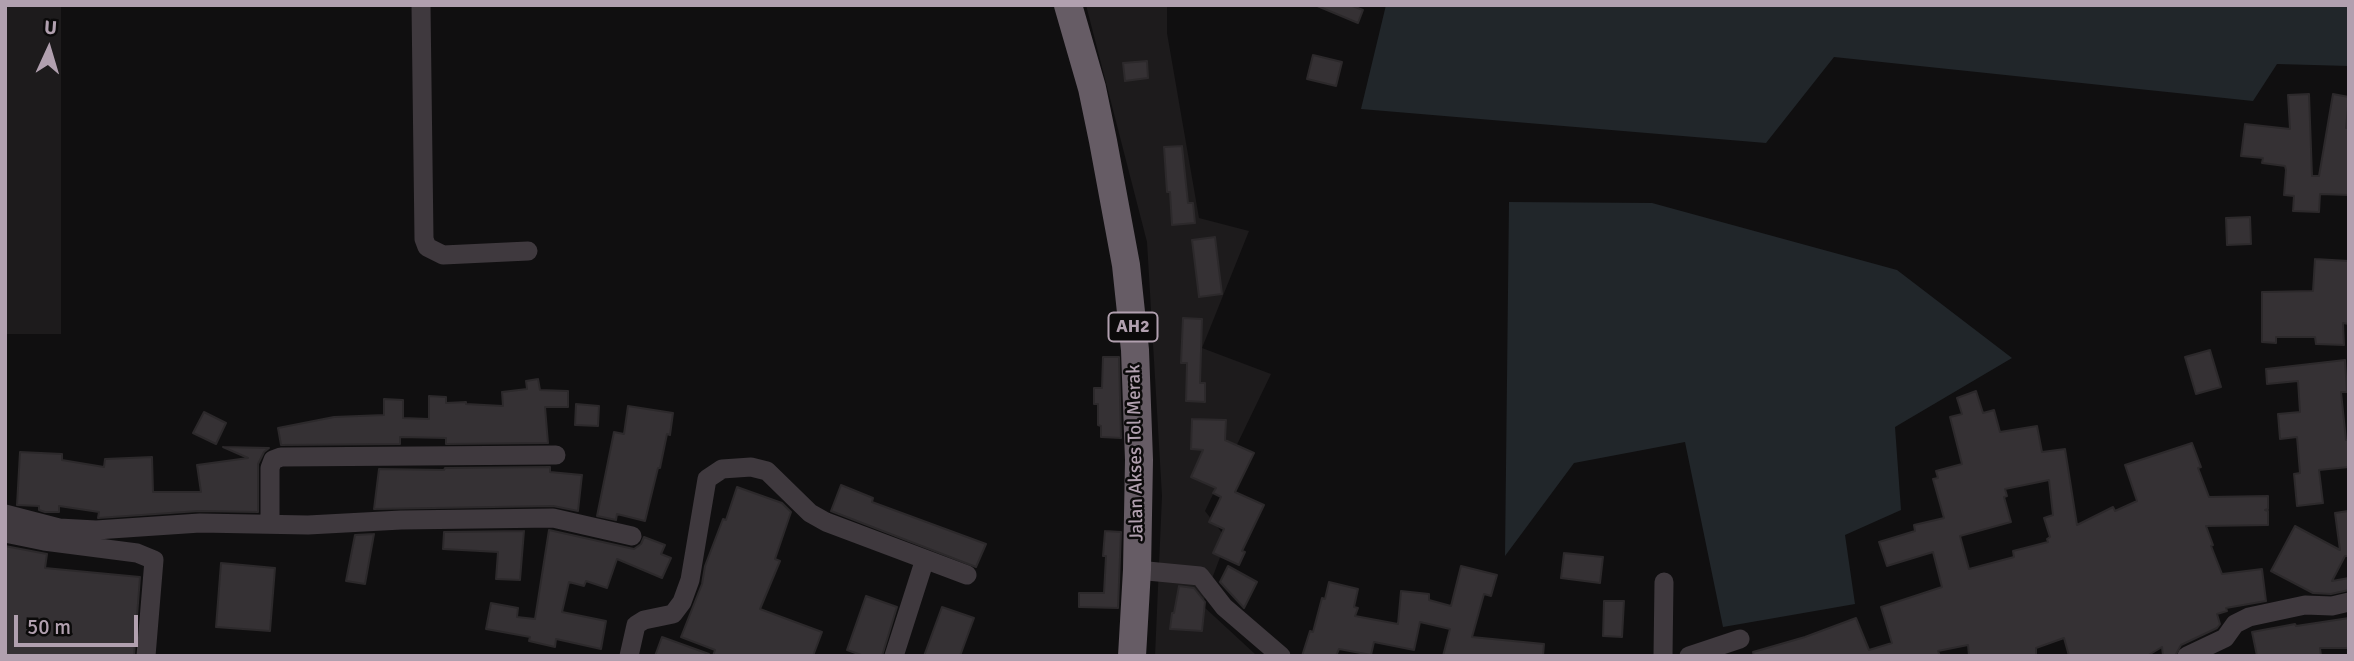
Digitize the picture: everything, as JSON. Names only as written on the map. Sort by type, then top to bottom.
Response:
[{"type":"highway","name":"Jalan Akses Tol Merak","points":[[1068,5],[1091,88],[1126,265],[1138,405],[1139,460],[1132,656]]},
{"type":"street","points":[[421,5],[424,239],[427,247],[443,255],[528,251]]},
{"type":"street","points":[[270,524],[270,468],[273,460],[281,457],[556,455]]},
{"type":"street","points":[[629,656],[636,625],[644,620],[673,614],[682,602],[690,580],[707,479],[722,469],[751,467],[767,471],[810,513],[826,522],[967,575]]},
{"type":"street","points":[[5,514],[59,528],[96,530],[200,523],[553,519],[632,536]]},
{"type":"street","points":[[5,533],[137,553],[154,560],[146,656]]},
{"type":"street","points":[[894,656],[925,559]]},
{"type":"street","points":[[1137,569],[1200,576],[1224,607],[1280,656]]},
{"type":"street","points":[[1663,656],[1664,582]]},
{"type":"street","points":[[2187,656],[2225,638],[2235,624],[2249,617],[2305,605],[2332,606],[2349,602]]},
{"type":"street","points":[[1689,656],[1740,639]]},
{"type":"shaded area","points":[[5,5],[61,5],[61,334],[5,334]]},
{"type":"shaded area","points":[[1086,5],[1167,5],[1167,33],[1199,218],[1249,231],[1202,348],[1271,374],[1205,511],[1227,539],[1202,605],[1255,654],[1253,656],[1155,656],[1162,496],[1147,242]]},
{"type":"shaded area","points":[[1386,5],[2349,5],[2349,66],[2277,64],[2253,101],[1834,57],[1766,143],[1361,109]]},
{"type":"shaded area","points":[[1509,202],[1652,203],[1897,270],[2012,358],[1895,427],[1901,510],[1845,535],[1855,604],[1723,627],[1685,442],[1574,463],[1505,556]]},
{"type":"building","points":[[1315,5],[1350,5],[1363,10],[1358,23]]},
{"type":"building","points":[[1313,55],[1342,62],[1336,86],[1307,79]]},
{"type":"building","points":[[1147,61],[1148,78],[1125,81],[1123,63]]},
{"type":"building","points":[[2309,94],[2312,176],[2319,176],[2333,94],[2349,97],[2346,128],[2349,128],[2349,195],[2320,194],[2319,212],[2293,211],[2294,196],[2284,195],[2285,166],[2262,163],[2263,158],[2241,156],[2245,124],[2290,129],[2288,95]]},
{"type":"building","points":[[1182,146],[1188,203],[1193,203],[1195,223],[1172,225],[1164,147]]},
{"type":"building","points":[[2250,217],[2251,244],[2227,245],[2226,218]]},
{"type":"building","points":[[1215,237],[1222,294],[1199,297],[1192,240]]},
{"type":"building","points":[[2315,259],[2349,261],[2349,324],[2343,323],[2344,345],[2316,344],[2315,337],[2276,337],[2276,343],[2262,342],[2262,292],[2313,291]]},
{"type":"building","points":[[1183,318],[1202,319],[1200,383],[1205,383],[1205,402],[1186,401],[1187,363],[1181,363]]},
{"type":"building","points":[[2210,350],[2221,387],[2196,394],[2185,357]]},
{"type":"building","points":[[1103,357],[1119,357],[1121,438],[1101,437],[1101,426],[1098,425],[1098,404],[1094,404],[1094,388],[1102,388]]},
{"type":"building","points":[[2345,360],[2347,392],[2341,392],[2346,440],[2349,440],[2349,467],[2319,470],[2323,503],[2297,506],[2294,474],[2300,473],[2297,437],[2280,439],[2278,414],[2300,412],[2298,381],[2267,384],[2266,369]]},
{"type":"building","points":[[538,379],[540,390],[568,391],[568,407],[545,407],[548,443],[446,444],[446,438],[400,437],[400,444],[281,445],[278,428],[334,417],[384,415],[384,399],[403,400],[403,418],[429,419],[429,396],[446,397],[446,403],[503,406],[502,392],[527,389],[526,381]]},
{"type":"building","points":[[1976,391],[1983,413],[1994,410],[2000,432],[2037,426],[2042,452],[2065,449],[2077,525],[2113,507],[2115,511],[2137,501],[2125,465],[2192,443],[2209,497],[2268,496],[2268,509],[2265,510],[2268,511],[2268,525],[2206,526],[2222,574],[2262,569],[2266,601],[2226,608],[2227,611],[2217,614],[2220,624],[2217,628],[2181,645],[2175,656],[2163,656],[2162,647],[2147,656],[2069,656],[2064,638],[2036,648],[2036,656],[1969,656],[1968,645],[1938,651],[1940,656],[1754,656],[1753,652],[1856,618],[1869,650],[1892,643],[1881,607],[1942,587],[1933,552],[1887,566],[1879,542],[1915,531],[1914,525],[1944,518],[1933,479],[1938,478],[1936,471],[1962,464],[1950,417],[1962,414],[1957,398]],"holes":[[[2049,480],[2053,515],[2044,518],[2050,537],[2048,542],[2013,551],[2014,557],[1969,569],[1960,536],[2011,522],[2004,497],[2007,496],[2005,489]]]},
{"type":"building","points":[[576,404],[599,406],[598,426],[575,425]]},
{"type":"building","points":[[628,406],[673,413],[670,435],[667,434],[645,521],[617,514],[616,520],[597,516],[614,432],[624,434]]},
{"type":"building","points":[[204,412],[226,423],[216,444],[193,433]]},
{"type":"building","points":[[1192,419],[1226,420],[1225,440],[1254,453],[1235,492],[1264,505],[1242,551],[1245,552],[1239,565],[1213,553],[1224,529],[1209,522],[1221,497],[1213,493],[1216,488],[1191,477],[1203,450],[1191,449]]},
{"type":"building","points":[[223,447],[269,448],[258,464],[258,512],[199,511],[98,518],[99,512],[59,506],[59,512],[45,512],[39,510],[39,506],[17,505],[20,452],[62,454],[62,460],[104,467],[105,459],[152,457],[153,492],[201,492],[197,465],[248,458]]},
{"type":"building","points":[[550,467],[550,472],[582,475],[578,511],[553,506],[374,509],[379,469]]},
{"type":"building","points":[[841,485],[873,498],[872,502],[986,544],[976,567],[831,511]]},
{"type":"building","points":[[737,487],[782,503],[791,512],[775,559],[780,561],[760,609],[822,632],[813,656],[713,656],[715,650],[681,637],[702,584],[705,566],[723,519],[726,520]]},
{"type":"building","points":[[2348,511],[2349,556],[2345,556],[2332,581],[2349,578],[2349,590],[2331,594],[2313,593],[2271,571],[2295,526],[2340,550],[2335,513]]},
{"type":"building","points":[[549,530],[634,549],[641,544],[644,537],[665,545],[661,554],[671,558],[662,578],[617,559],[607,588],[586,581],[584,586],[569,582],[562,612],[606,621],[601,649],[556,639],[555,647],[529,641],[530,637],[486,629],[491,603],[518,608],[517,617],[535,619]]},
{"type":"building","points":[[524,531],[520,580],[496,579],[498,552],[443,549],[444,532]]},
{"type":"building","points":[[1105,531],[1121,532],[1118,608],[1079,607],[1079,593],[1104,593]]},
{"type":"building","points":[[374,534],[365,584],[346,581],[355,535]]},
{"type":"building","points":[[5,546],[47,554],[45,568],[140,577],[134,656],[5,656]]},
{"type":"building","points":[[1564,553],[1603,557],[1600,583],[1561,578]]},
{"type":"building","points":[[221,563],[275,568],[270,631],[216,627]]},
{"type":"building","points":[[1228,566],[1257,582],[1244,608],[1220,582]]},
{"type":"building","points":[[1461,566],[1497,575],[1491,596],[1484,594],[1472,637],[1544,644],[1543,656],[1443,656],[1450,629],[1420,622],[1414,650],[1374,642],[1371,655],[1339,649],[1336,656],[1302,656],[1310,631],[1313,632],[1329,582],[1358,589],[1355,616],[1398,624],[1401,591],[1429,594],[1429,600],[1451,606]]},
{"type":"building","points":[[1179,586],[1194,588],[1205,602],[1202,631],[1170,629]]},
{"type":"building","points":[[866,596],[897,607],[882,656],[864,656],[847,650]]},
{"type":"building","points":[[1604,601],[1624,601],[1622,637],[1603,636]]},
{"type":"building","points":[[942,607],[974,618],[960,656],[924,656]]},
{"type":"building","points":[[2349,618],[2349,648],[2320,648],[2321,656],[2257,656],[2252,632]]},
{"type":"building","points":[[662,637],[709,654],[655,656]]}]
